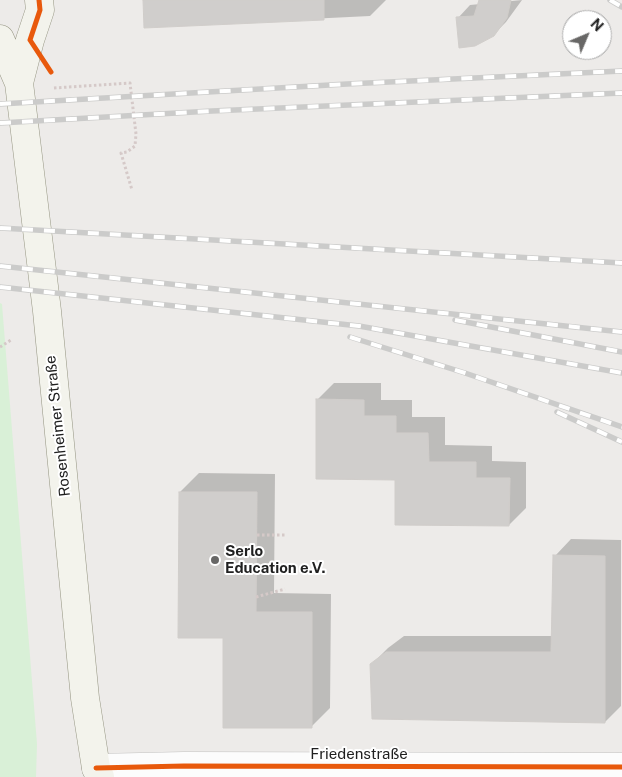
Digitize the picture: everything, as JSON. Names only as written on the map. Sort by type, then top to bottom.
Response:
[{"type":"main road","name":"Rosenheimer Straße","points":[[19,83],[40,10],[39,0]]},
{"type":"main road","name":"Rosenheimer Straße","points":[[0,39],[19,83],[50,340],[85,698],[96,774]]},
{"type":"street","name":"Friedenstraße","points":[[96,774],[184,766],[622,767]]},
{"type":"path","points":[[54,88],[130,83],[136,134],[135,146],[127,152],[121,153],[132,190]]},
{"type":"path","points":[[0,348],[11,340]]},
{"type":"path","points":[[257,535],[285,535]]},
{"type":"path","points":[[256,597],[285,589]]},
{"type":"green space","points":[[0,303],[2,304],[37,744],[36,777],[0,777]]},
{"type":"building","points":[[143,0],[324,0],[324,20],[144,28]]},
{"type":"building","points":[[479,0],[511,0],[507,18],[494,36],[475,46],[459,48],[456,17],[474,16]]},
{"type":"building","points":[[316,399],[364,400],[364,416],[396,416],[396,433],[428,433],[429,462],[476,462],[476,478],[510,478],[509,526],[395,525],[395,480],[316,479]]},
{"type":"building","points":[[179,492],[257,492],[256,612],[312,612],[312,728],[223,728],[223,638],[178,638]]},
{"type":"building","points":[[553,555],[605,556],[605,723],[372,719],[370,664],[386,652],[551,652]]},
{"type":"railway","points":[[610,0],[622,7]]},
{"type":"railway","points":[[0,104],[347,84],[622,71]]},
{"type":"railway","points":[[0,123],[212,111],[622,93]]},
{"type":"railway","points":[[0,228],[622,263]]},
{"type":"railway","points":[[0,266],[622,332]]},
{"type":"railway","points":[[0,287],[359,326],[622,373]]},
{"type":"railway","points":[[455,320],[622,352]]},
{"type":"railway","points":[[350,337],[465,373],[622,427]]},
{"type":"railway","points":[[557,412],[622,442]]},
{"type":"cycle path","points":[[39,0],[40,10],[30,40],[51,72]]},
{"type":"cycle path","points":[[96,768],[184,766],[622,767]]},
{"type":"place","name":"Serlo Education e.V.","points":[[215,560]]}]
